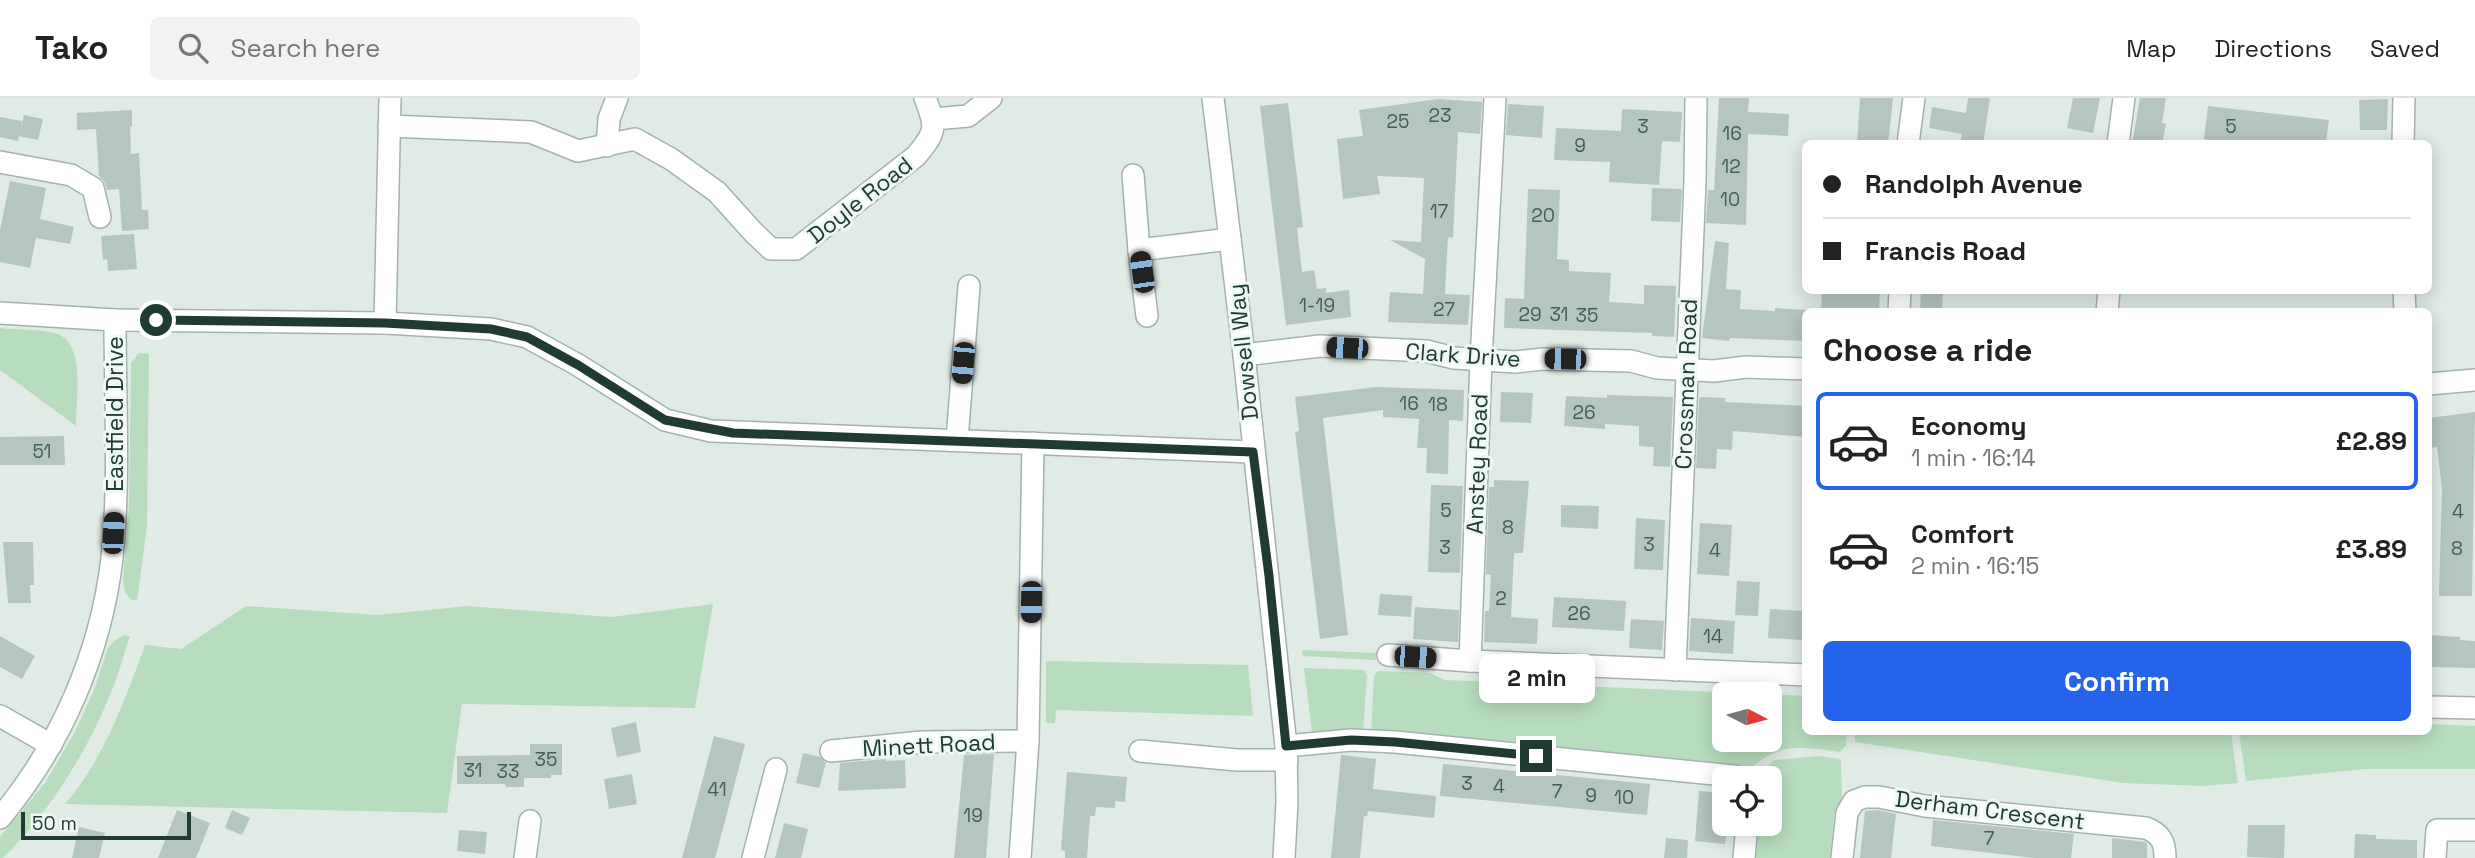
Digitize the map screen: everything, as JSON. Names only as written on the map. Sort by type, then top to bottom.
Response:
[{"type":"street","points":[[385,323],[390,98]]},
{"type":"street","points":[[607,146],[609,119],[617,98]]},
{"type":"street","points":[[925,98],[934,119],[968,116],[991,98]]},
{"type":"street","name":"Dowsell Way","points":[[1213,98],[1287,753],[1284,858]]},
{"type":"street","name":"Anstey Road","points":[[1470,661],[1481,360],[1495,98]]},
{"type":"street","name":"Crossman Road","points":[[1675,670],[1696,98]]},
{"type":"street","points":[[1909,140],[1914,98]]},
{"type":"street","points":[[2119,140],[2124,98]]},
{"type":"street","points":[[2403,140],[2404,98]]},
{"type":"street","name":"Doyle Road","points":[[389,126],[531,132],[578,150],[635,139],[671,159],[717,192],[771,249],[796,249],[916,156],[930,138],[934,119]]},
{"type":"street","points":[[0,162],[71,175],[93,188],[100,217]]},
{"type":"street","points":[[1133,174],[1147,316]]},
{"type":"street","points":[[1139,250],[1230,239]]},
{"type":"street","points":[[957,440],[969,286]]},
{"type":"street","points":[[0,313],[115,320],[385,323],[491,329],[527,337],[578,365],[665,420],[711,431],[1253,452]]},
{"type":"street","name":"Eastfield Drive","points":[[0,818],[17,798],[51,745],[71,706],[88,664],[103,610],[112,558],[115,507],[115,320]]},
{"type":"street","name":"Clark Drive","points":[[1244,355],[1320,346],[1426,351],[1454,358],[1515,362],[1543,359],[1631,361],[1657,368],[1714,371],[1746,367],[1802,369]]},
{"type":"street","points":[[2432,384],[2475,380]]},
{"type":"street","name":"Minett Road","points":[[1020,858],[1028,741],[1033,443]]},
{"type":"street","points":[[1388,655],[1802,675]]},
{"type":"street","points":[[2432,707],[2475,708]]},
{"type":"street","points":[[0,716],[51,745]]},
{"type":"street","points":[[1140,751],[1237,760],[1351,740],[1395,742],[1712,774]]},
{"type":"street","name":"Minett Road","points":[[831,751],[922,742],[1028,741]]},
{"type":"street","points":[[753,858],[776,769]]},
{"type":"street","name":"Derham Crescent","points":[[1842,858],[1847,813],[1851,804],[1865,797],[1925,806],[2146,828],[2162,838],[2165,858]]},
{"type":"street","points":[[526,858],[530,821]]},
{"type":"street","points":[[2435,858],[2437,830],[2475,830]]},
{"type":"street","points":[[1744,858],[1746,836]]},
{"type":"green space","points":[[0,328],[54,333],[64,338],[71,347],[78,387],[76,426],[0,370]]},
{"type":"green space","points":[[139,353],[149,354],[147,527],[137,601],[130,599],[125,592],[123,581],[129,505],[131,363]]},
{"type":"green space","points":[[713,604],[695,708],[462,704],[447,813],[65,804],[79,787],[102,748],[121,708],[145,645],[181,649],[246,606],[378,615],[468,606],[611,617]]},
{"type":"green space","points":[[124,635],[130,636],[118,675],[100,719],[77,762],[35,823],[3,858],[0,858],[0,837],[45,783],[75,732],[94,690],[108,648]]},
{"type":"green space","points":[[1302,650],[1376,653],[1376,660],[1303,656]]},
{"type":"green space","points":[[1046,661],[1248,665],[1253,716],[1056,710],[1055,723],[1046,723]]},
{"type":"green space","points":[[1304,668],[1364,670],[1367,675],[1363,733],[1312,733]]},
{"type":"green space","points":[[1378,671],[1430,673],[1445,680],[1712,692],[1712,752],[1776,752],[1754,766],[1712,766],[1712,770],[1371,734],[1374,676]]},
{"type":"green space","points":[[1782,695],[1802,696],[1802,735],[1847,735],[1846,745],[1840,752],[1782,750]]},
{"type":"green space","points":[[2432,724],[2475,726],[2475,769],[2365,769],[2246,781],[2239,735],[2432,735]]},
{"type":"green space","points":[[1855,735],[2231,735],[2238,783],[2202,786],[2123,783],[1855,742]]},
{"type":"green space","points":[[1819,756],[1841,759],[1842,799],[1834,817],[1831,850],[1837,858],[1756,858],[1758,836],[1782,836],[1782,766],[1768,766],[1775,760]]},
{"type":"building","points":[[1719,98],[1749,98],[1748,112],[1789,114],[1788,136],[1748,134],[1746,225],[1706,223],[1708,190],[1714,190]]},
{"type":"building","points":[[1860,98],[1893,98],[1888,140],[1857,140]]},
{"type":"building","points":[[1968,98],[1990,98],[1984,140],[1961,140],[1962,134],[1929,128],[1932,107],[1966,113]]},
{"type":"building","points":[[2073,98],[2100,98],[2093,133],[2067,128]]},
{"type":"building","points":[[2140,98],[2166,98],[2163,140],[2133,140]]},
{"type":"building","points":[[1439,99],[1482,102],[1480,134],[1458,132],[1453,238],[1448,237],[1445,294],[1470,295],[1468,325],[1388,322],[1390,292],[1423,294],[1425,259],[1390,240],[1421,242],[1424,178],[1377,176],[1380,194],[1343,199],[1337,139],[1363,136],[1359,110]]},
{"type":"building","points":[[2388,99],[2387,130],[2360,130],[2359,100]]},
{"type":"building","points":[[1288,103],[1303,227],[1297,228],[1302,272],[1314,270],[1317,289],[1326,288],[1326,293],[1349,290],[1351,317],[1286,325],[1260,106]]},
{"type":"building","points":[[1508,104],[1544,106],[1542,138],[1506,135]]},
{"type":"building","points":[[2208,106],[2329,120],[2326,140],[2204,139]]},
{"type":"building","points":[[1622,109],[1682,112],[1680,142],[1662,141],[1659,185],[1609,182],[1610,162],[1554,160],[1556,128],[1621,131]]},
{"type":"building","points":[[132,110],[131,154],[139,153],[142,210],[148,210],[149,229],[122,231],[119,189],[107,190],[99,176],[96,129],[77,130],[77,113]]},
{"type":"building","points":[[24,115],[43,119],[38,140],[19,136],[18,141],[0,137],[0,117],[22,121],[20,132]]},
{"type":"building","points":[[10,181],[46,188],[40,219],[74,227],[70,244],[36,238],[30,268],[0,262],[0,230]]},
{"type":"building","points":[[1652,188],[1682,189],[1680,222],[1651,221]]},
{"type":"building","points":[[1528,189],[1560,190],[1557,259],[1569,260],[1569,271],[1611,273],[1609,302],[1644,304],[1644,285],[1676,286],[1674,337],[1652,336],[1652,333],[1504,328],[1505,298],[1524,299]]},
{"type":"building","points":[[134,234],[137,269],[108,271],[107,259],[103,260],[101,236]]},
{"type":"building","points":[[1715,241],[1729,243],[1726,289],[1741,290],[1740,309],[1802,310],[1802,341],[1730,338],[1729,341],[1702,338]]},
{"type":"building","points":[[1822,294],[1880,294],[1879,308],[1821,308]]},
{"type":"building","points":[[1921,294],[1943,294],[1942,308],[1920,308]]},
{"type":"building","points":[[1376,387],[1464,390],[1463,421],[1449,420],[1448,474],[1426,473],[1427,448],[1417,448],[1419,419],[1383,417],[1383,410],[1323,418],[1348,635],[1320,639],[1295,432],[1299,431],[1295,397]]},
{"type":"building","points":[[1501,392],[1533,393],[1531,423],[1500,422]]},
{"type":"building","points":[[1607,395],[1673,397],[1670,467],[1653,466],[1654,447],[1639,446],[1639,426],[1605,424],[1605,429],[1564,426],[1566,396],[1607,398]]},
{"type":"building","points":[[1699,398],[1802,406],[1802,437],[1733,431],[1732,450],[1717,449],[1716,469],[1696,468]]},
{"type":"building","points":[[2475,412],[2472,596],[2439,596],[2442,488],[2437,447],[2432,448],[2432,418]]},
{"type":"building","points":[[64,436],[65,465],[0,465],[0,437]]},
{"type":"building","points":[[1494,480],[1529,481],[1523,553],[1514,553],[1511,617],[1538,619],[1537,644],[1484,642],[1485,611],[1489,611],[1491,575],[1486,574],[1489,487],[1494,487]]},
{"type":"building","points":[[1431,485],[1463,486],[1460,573],[1428,572]]},
{"type":"building","points":[[1561,505],[1599,506],[1598,529],[1561,527]]},
{"type":"building","points":[[1636,518],[1665,520],[1663,570],[1634,569]]},
{"type":"building","points":[[1700,523],[1732,525],[1729,576],[1697,574]]},
{"type":"building","points":[[3,542],[33,542],[34,585],[30,585],[31,603],[8,603]]},
{"type":"building","points":[[1737,581],[1760,582],[1758,616],[1735,615]]},
{"type":"building","points":[[1380,594],[1412,596],[1411,617],[1378,615]]},
{"type":"building","points":[[1554,597],[1626,601],[1624,631],[1552,627]]},
{"type":"building","points":[[1415,607],[1459,610],[1458,642],[1413,639]]},
{"type":"building","points":[[1770,609],[1802,611],[1802,640],[1768,638]]},
{"type":"building","points":[[1691,618],[1735,621],[1733,654],[1689,651]]},
{"type":"building","points":[[1631,619],[1664,621],[1662,650],[1629,648]]},
{"type":"building","points":[[2432,635],[2475,641],[2475,668],[2432,667]]},
{"type":"building","points":[[0,636],[35,656],[22,679],[0,667]]},
{"type":"building","points":[[636,722],[641,752],[617,757],[611,728]]},
{"type":"building","points":[[714,736],[745,744],[725,821],[715,858],[682,858]]},
{"type":"building","points":[[530,744],[562,744],[562,775],[551,775],[551,778],[524,778],[524,787],[506,787],[505,784],[457,784],[457,756],[530,755]]},
{"type":"building","points":[[803,753],[820,757],[826,763],[819,788],[796,783]]},
{"type":"building","points":[[994,754],[986,858],[954,858],[964,755]]},
{"type":"building","points":[[1341,755],[1376,759],[1373,789],[1436,796],[1434,818],[1368,811],[1367,816],[1364,816],[1360,858],[1331,858]]},
{"type":"building","points":[[905,760],[906,788],[838,791],[840,763]]},
{"type":"building","points":[[1443,764],[1650,784],[1647,815],[1440,796]]},
{"type":"building","points":[[1067,772],[1127,777],[1125,802],[1115,801],[1115,808],[1096,807],[1095,816],[1090,816],[1087,858],[1065,858],[1065,851],[1061,850]]},
{"type":"building","points":[[632,774],[637,804],[609,809],[604,779]]},
{"type":"building","points":[[1699,791],[1712,792],[1712,836],[1726,836],[1725,844],[1695,841]]},
{"type":"building","points":[[177,810],[210,823],[196,858],[158,858]]},
{"type":"building","points":[[232,810],[250,818],[242,835],[225,828]]},
{"type":"building","points":[[1878,810],[1896,814],[1891,858],[1860,858],[1865,811]]},
{"type":"building","points":[[1933,820],[2074,834],[2071,858],[2035,858],[1931,846]]},
{"type":"building","points":[[784,823],[808,829],[801,858],[775,858]]},
{"type":"building","points":[[2248,825],[2285,825],[2284,858],[2247,857]]},
{"type":"building","points":[[79,827],[105,833],[99,858],[72,858]]},
{"type":"building","points":[[459,830],[487,832],[485,854],[457,851]]},
{"type":"building","points":[[2355,834],[2376,835],[2376,839],[2417,840],[2417,858],[2354,858]]},
{"type":"building","points":[[1666,838],[1688,840],[1687,858],[1664,858]]},
{"type":"building","points":[[2112,838],[2147,843],[2147,858],[2112,858]]},
{"type":"route","points":[[156,320],[385,323],[491,329],[527,337],[578,365],[665,420],[711,431],[1253,452],[1286,746],[1351,740],[1536,756]]}]
